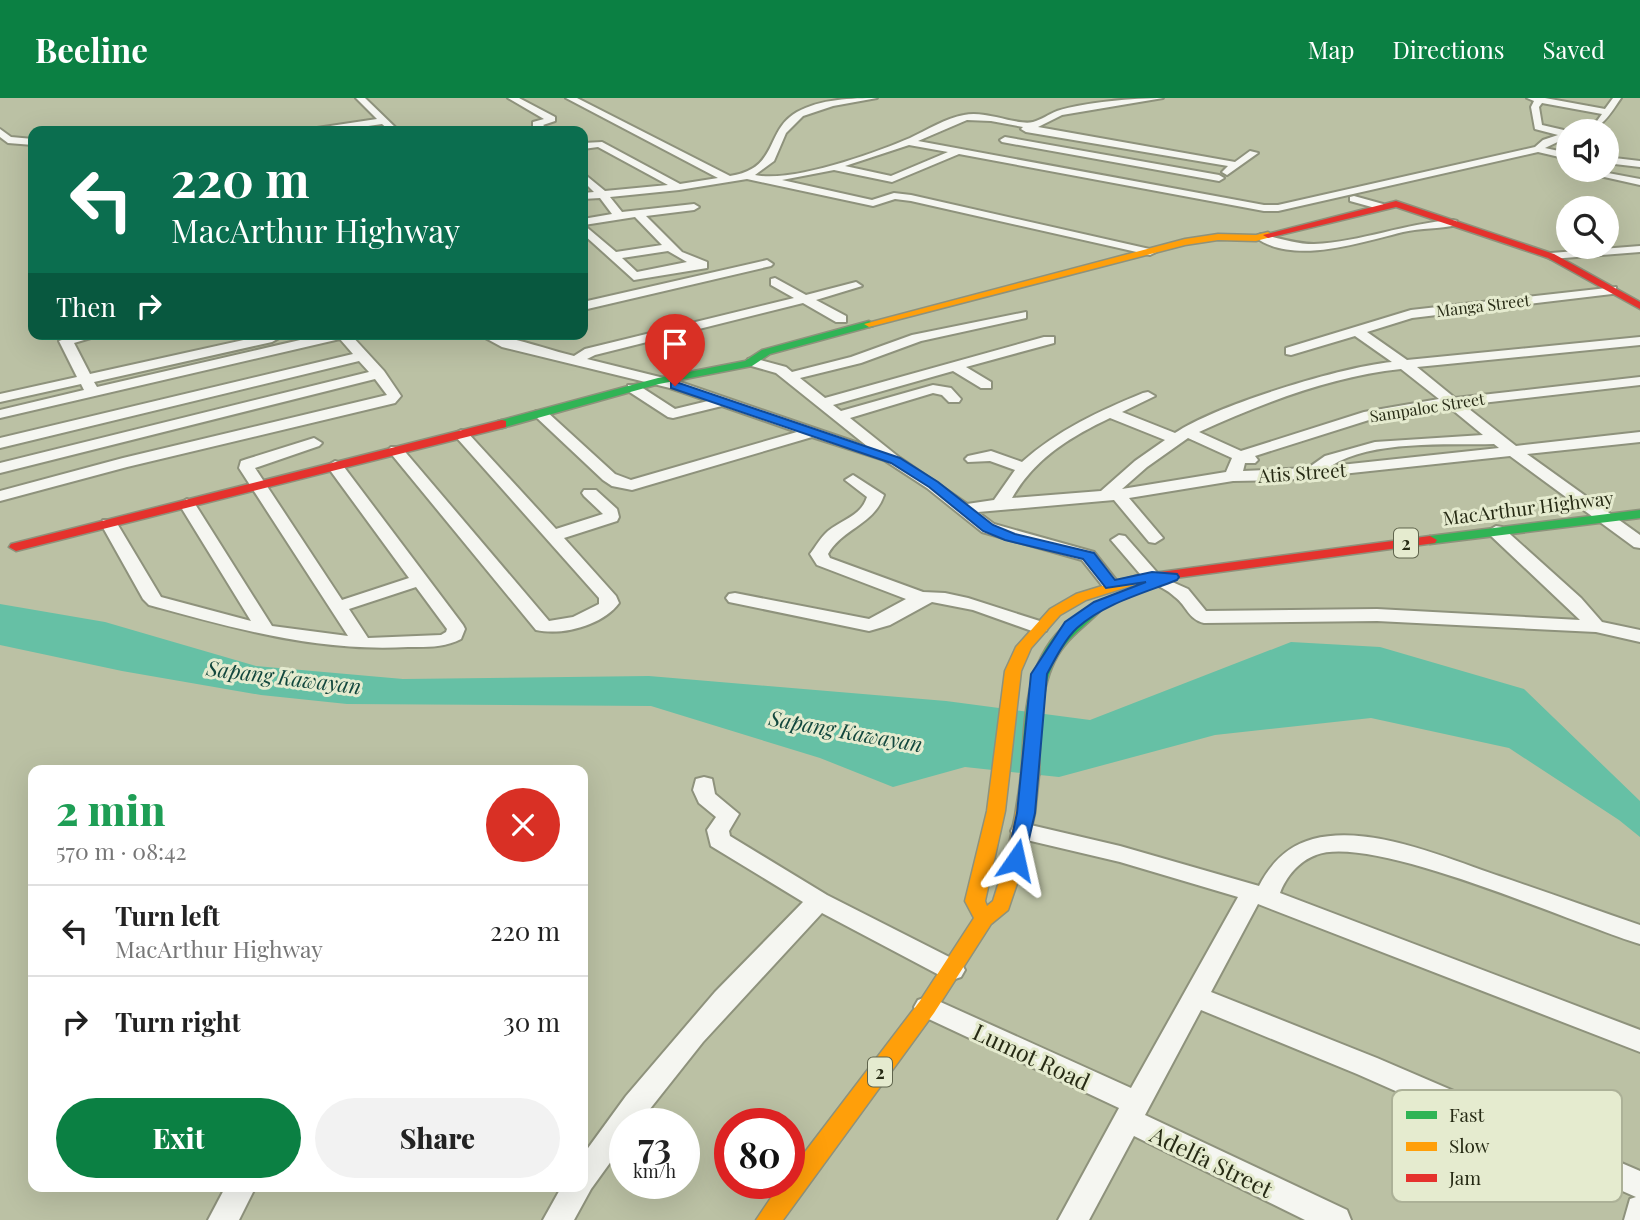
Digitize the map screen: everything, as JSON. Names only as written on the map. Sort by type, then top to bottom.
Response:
[{"type":"main road","points":[[16,547],[541,414],[658,381],[752,362],[766,352],[787,346],[1150,252],[1213,237],[1261,237],[1379,206],[1396,204],[1551,256],[1640,306]]},
{"type":"main road","name":"MacArthur Highway","points":[[984,919],[975,901],[996,811],[1013,671],[1024,647],[1039,627],[1080,597],[1111,585],[1496,531],[1640,514]]},
{"type":"main road","name":"MacArthur Highway","points":[[768,1220],[927,1007],[984,919],[1001,905],[1016,860],[1024,822],[1039,674],[1055,645],[1070,626],[1100,606],[1162,579]]},
{"type":"street","points":[[360,98],[390,126]]},
{"type":"street","points":[[512,98],[552,119],[536,124],[539,126]]},
{"type":"street","points":[[570,98],[729,179]]},
{"type":"street","points":[[747,176],[771,159],[782,132],[800,114],[832,104],[873,98]]},
{"type":"street","points":[[976,156],[1060,113],[1158,98]]},
{"type":"street","points":[[1603,119],[1617,98]]},
{"type":"street","points":[[1556,131],[1538,127],[1535,99],[1607,112]]},
{"type":"street","points":[[764,179],[799,176],[833,167],[908,142],[966,117],[991,118],[1237,165]]},
{"type":"street","points":[[351,126],[385,121]]},
{"type":"street","points":[[0,132],[8,140],[28,142]]},
{"type":"street","points":[[1538,149],[1556,138]]},
{"type":"street","points":[[1005,140],[1219,178]]},
{"type":"street","points":[[908,142],[1196,197],[1278,208],[1538,149],[1556,153]]},
{"type":"street","points":[[588,146],[599,145],[679,187]]},
{"type":"street","points":[[833,167],[892,179],[957,152]]},
{"type":"street","points":[[1196,197],[1253,153]]},
{"type":"street","points":[[1619,162],[1640,164]]},
{"type":"street","points":[[588,196],[679,187],[747,176],[873,203],[894,196],[911,198],[1150,252]]},
{"type":"street","points":[[1619,178],[1640,182]]},
{"type":"street","points":[[588,181],[603,195],[618,216]]},
{"type":"street","points":[[1353,199],[1379,206]]},
{"type":"street","points":[[588,221],[694,207]]},
{"type":"street","points":[[638,214],[678,254],[721,275]]},
{"type":"street","points":[[1261,237],[1296,247],[1331,248],[1357,243],[1396,229],[1442,221]]},
{"type":"street","points":[[588,233],[629,273],[637,276],[698,264]]},
{"type":"street","points":[[614,256],[671,247]]},
{"type":"street","points":[[1551,256],[1640,249]]},
{"type":"street","points":[[1622,251],[1640,260]]},
{"type":"street","points":[[588,305],[767,264]]},
{"type":"street","points":[[775,282],[841,319]]},
{"type":"street","points":[[577,360],[590,352],[856,286]]},
{"type":"street","name":"Manga Street","points":[[1291,351],[1410,314],[1612,290]]},
{"type":"street","points":[[789,376],[856,360],[918,338],[1021,316]]},
{"type":"street","points":[[1357,331],[1511,450],[1640,542]]},
{"type":"street","points":[[71,340],[66,341],[93,393],[122,463]]},
{"type":"street","points":[[0,398],[260,340]]},
{"type":"street","points":[[0,414],[318,340]]},
{"type":"street","points":[[0,496],[122,463],[390,400],[394,393],[349,340]]},
{"type":"street","points":[[500,341],[505,340]]},
{"type":"street","points":[[823,402],[1049,340]]},
{"type":"street","points":[[500,341],[658,381],[724,401],[895,461]]},
{"type":"street","points":[[1155,538],[1112,495],[1141,464],[1182,435],[1233,411],[1378,367],[1640,341]]},
{"type":"street","points":[[0,443],[363,356]]},
{"type":"street","points":[[752,362],[781,370],[895,461],[933,485],[988,528],[1010,537],[1088,556],[1111,585]]},
{"type":"street","points":[[954,366],[986,385]]},
{"type":"street","points":[[0,468],[379,374]]},
{"type":"street","name":"Sampaloc Street","points":[[1240,456],[1369,415],[1450,402],[1640,381]]},
{"type":"street","points":[[632,388],[673,414],[724,401]]},
{"type":"street","points":[[840,416],[933,389],[946,391],[954,398]]},
{"type":"street","points":[[1000,504],[1009,485],[1024,468],[1055,442],[1080,425],[1148,396]]},
{"type":"street","points":[[1109,412],[1182,435],[1286,475]]},
{"type":"street","points":[[541,414],[609,477],[618,483],[632,485],[813,432]]},
{"type":"street","points":[[396,450],[543,626],[549,628],[600,614],[610,603],[607,596],[461,434]]},
{"type":"street","name":"Atis Street","points":[[964,509],[1112,495],[1233,476],[1313,473],[1640,437]]},
{"type":"street","points":[[1313,473],[1322,464],[1342,453],[1385,446],[1497,439]]},
{"type":"street","points":[[314,443],[247,464],[362,644]]},
{"type":"street","points":[[973,459],[991,456],[1024,468]]},
{"type":"street","points":[[1233,476],[1240,456]]},
{"type":"street","points":[[109,524],[155,601],[266,631],[338,643],[445,640],[454,635],[456,629],[335,466]]},
{"type":"street","points":[[853,480],[876,495],[874,503],[870,511],[829,538],[819,554],[823,561],[920,598],[940,596],[1039,627]]},
{"type":"street","points":[[553,536],[611,517],[611,512],[590,493]]},
{"type":"street","points":[[187,504],[266,631]]},
{"type":"street","points":[[1496,531],[1575,602],[1596,626]]},
{"type":"street","points":[[1119,540],[1162,579],[1182,593],[1199,616],[1204,617],[1377,615],[1596,626],[1640,636]]},
{"type":"street","points":[[338,607],[419,580]]},
{"type":"street","points":[[735,598],[869,625],[882,623],[920,598]]},
{"type":"street","points":[[704,784],[702,791],[706,799],[728,814],[728,818],[718,830],[719,840],[819,901],[952,970]]},
{"type":"street","points":[[1024,822],[1259,895],[1640,1041]]},
{"type":"street","points":[[1073,1220],[1194,996],[1259,895],[1280,868],[1299,854],[1317,846],[1359,846],[1394,851],[1640,935]]},
{"type":"street","points":[[588,1171],[602,1149],[673,1060],[752,970],[819,901]]},
{"type":"street","points":[[1194,996],[1422,1090]]},
{"type":"street","name":"Lumot Road","points":[[927,1007],[1132,1112]]},
{"type":"street","name":"Adelfa Street","points":[[1132,1112],[1336,1220]]},
{"type":"street","points":[[1622,1177],[1640,1185]]},
{"type":"street","points":[[223,1220],[239,1192]]},
{"type":"street","points":[[558,1220],[574,1192]]},
{"type":"street","points":[[1639,1220],[1640,1209]]},
{"type":"water","name":"Sapang Kawayan","points":[[0,604],[105,622],[256,666],[403,679],[649,676],[946,701],[1090,720],[1291,642],[1380,647],[1524,689],[1640,801],[1640,837],[1619,820],[1509,748],[1371,718],[1215,735],[1059,777],[965,767],[893,787],[820,758],[651,706],[347,704],[261,695],[122,671],[0,645]]},
{"type":"traffic: fast","points":[[502,424],[658,381],[748,364],[766,352],[869,324]]},
{"type":"traffic: fast","points":[[1430,540],[1640,514]]},
{"type":"traffic: fast","points":[[1030,775],[1035,704],[1045,664],[1056,645],[1071,628],[1092,611]]},
{"type":"traffic: slow","points":[[869,324],[1185,242],[1218,237],[1256,238],[1268,235]]},
{"type":"traffic: slow","points":[[984,919],[975,901],[996,811],[1013,671],[1024,647],[1055,612],[1081,597],[1138,579]]},
{"type":"traffic: slow","points":[[768,1220],[927,1007],[984,919],[1001,905],[1016,860],[1026,813],[1030,775]]},
{"type":"traffic: jam","points":[[1268,235],[1396,204],[1551,256],[1640,306]]},
{"type":"traffic: jam","points":[[16,547],[502,424]]},
{"type":"traffic: jam","points":[[1138,579],[1430,540]]},
{"type":"route","points":[[675,386],[895,461],[933,485],[988,528],[1010,537],[1088,556],[1094,560],[1111,585],[1152,577],[1172,577],[1100,606],[1085,615],[1070,626],[1045,662],[1039,674],[1026,813],[1016,860]]}]
